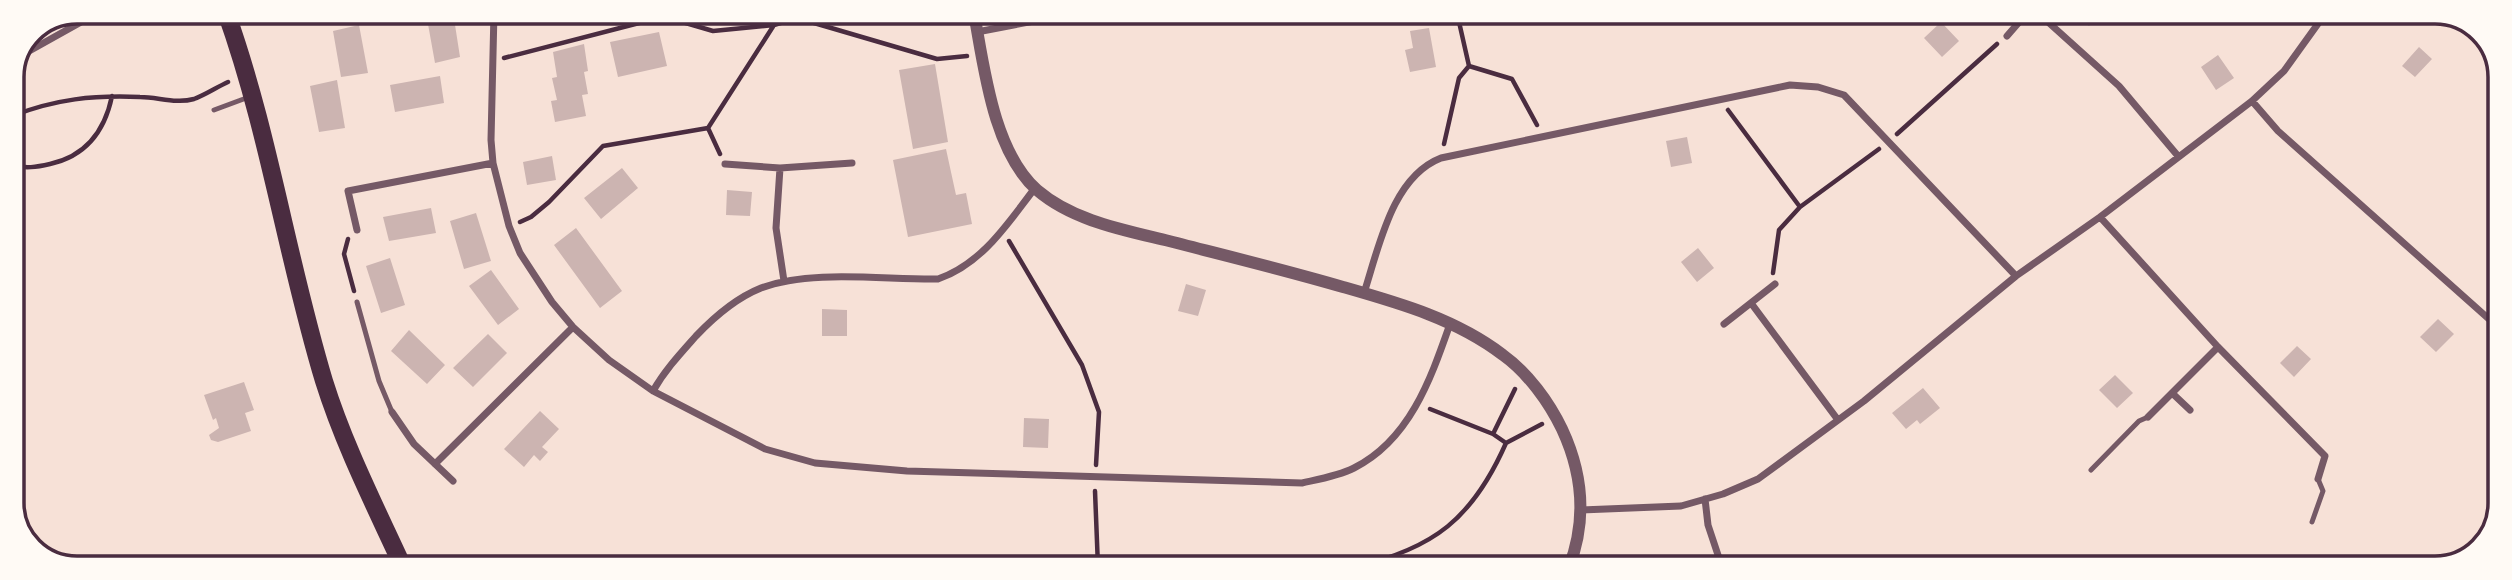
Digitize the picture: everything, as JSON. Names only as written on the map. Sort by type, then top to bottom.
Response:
[{"type":"main road","points":[[229,24],[245,98],[329,397],[398,556]]},
{"type":"street","points":[[32,49],[77,24]]},
{"type":"street","points":[[494,24],[491,140],[493,163],[509,226],[533,276],[573,327],[609,360],[653,391],[778,454],[815,463],[907,471],[1302,483],[1339,475],[1356,467],[1385,445],[1418,404],[1450,324]]},
{"type":"street","points":[[976,24],[993,108],[1012,158],[1035,188],[1072,212],[1114,228],[1414,308],[1496,349],[1523,372],[1556,416],[1578,471],[1581,510],[1572,556]]},
{"type":"street","points":[[977,32],[1019,24]]},
{"type":"street","points":[[2007,36],[2017,24]]},
{"type":"street","points":[[2050,24],[2119,86],[2178,156]]},
{"type":"street","points":[[1581,510],[1681,506],[1758,480],[1838,420],[2016,276],[2100,217],[2252,100],[2284,71],[2317,24]]},
{"type":"street","points":[[1364,293],[1382,237],[1404,186],[1420,168],[1441,158],[1790,85],[1818,88],[1844,95],[2016,276]]},
{"type":"street","points":[[2252,100],[2278,131],[2488,318]]},
{"type":"street","points":[[357,230],[348,191],[493,163]]},
{"type":"street","points":[[725,164],[780,168],[852,163]]},
{"type":"street","points":[[780,168],[776,228],[785,281]]},
{"type":"street","points":[[653,391],[666,368],[719,314],[747,295],[785,281],[825,277],[939,279],[953,274],[973,260],[1003,231],[1035,188]]},
{"type":"street","points":[[2100,217],[2218,347],[2325,456],[2318,479]]},
{"type":"street","points":[[1724,324],[1775,284]]},
{"type":"street","points":[[1751,303],[1838,420]]},
{"type":"street","points":[[435,464],[573,327]]},
{"type":"street","points":[[2148,417],[2218,347]]},
{"type":"street","points":[[2172,393],[2190,410]]},
{"type":"street","points":[[392,412],[414,444],[453,481]]},
{"type":"street","points":[[1705,499],[1708,525],[1718,556]]},
{"type":"lane","points":[[214,110],[245,98]]},
{"type":"lane","points":[[357,302],[379,381],[392,412]]},
{"type":"lane","points":[[2091,470],[2139,421],[2148,417]]},
{"type":"lane","points":[[2312,522],[2323,491],[2318,479]]},
{"type":"path","points":[[493,61],[635,24]]},
{"type":"path","points":[[688,24],[713,31],[774,25]]},
{"type":"path","points":[[825,24],[937,59],[982,54]]},
{"type":"path","points":[[1459,24],[1469,66]]},
{"type":"path","points":[[509,226],[531,217],[549,202],[603,146],[708,128],[774,25]]},
{"type":"path","points":[[1775,284],[1772,269],[1779,230],[1800,207],[1889,142],[2007,36]]},
{"type":"path","points":[[1469,66],[1512,79],[1543,136]]},
{"type":"path","points":[[1441,158],[1459,78],[1469,66]]},
{"type":"path","points":[[24,111],[77,97],[150,97],[175,101],[195,99],[231,81],[245,98]]},
{"type":"path","points":[[24,168],[61,162],[89,144],[108,114],[112,96]]},
{"type":"path","points":[[1726,98],[1728,112],[1800,207]]},
{"type":"path","points":[[708,128],[725,164]]},
{"type":"path","points":[[357,230],[349,235],[344,254],[357,302]]},
{"type":"path","points":[[1003,231],[1082,365],[1099,412],[1095,477],[1098,556]]},
{"type":"path","points":[[1493,434],[1523,372]]},
{"type":"path","points":[[1418,404],[1493,434],[1506,443]]},
{"type":"path","points":[[1393,556],[1441,533],[1451,525],[1478,496],[1492,475],[1506,443],[1556,416]]},
{"type":"building","points":[[428,24],[455,24],[460,57],[435,63]]},
{"type":"building","points":[[1939,24],[1943,24],[1959,41],[1942,57],[1924,38]]},
{"type":"building","points":[[359,25],[368,73],[341,77],[333,31]]},
{"type":"building","points":[[1429,28],[1436,67],[1410,72],[1405,50],[1413,48],[1410,31]]},
{"type":"building","points":[[659,32],[667,66],[618,77],[610,42]]},
{"type":"building","points":[[584,44],[588,71],[584,72],[588,94],[582,95],[586,116],[555,122],[551,101],[557,100],[552,78],[557,77],[553,52]]},
{"type":"building","points":[[2419,47],[2432,59],[2415,77],[2402,66]]},
{"type":"building","points":[[2218,55],[2234,78],[2216,90],[2201,67]]},
{"type":"building","points":[[935,64],[948,142],[913,149],[899,70]]},
{"type":"building","points":[[440,76],[444,103],[395,112],[390,85]]},
{"type":"building","points":[[337,80],[345,128],[319,132],[310,86]]},
{"type":"building","points":[[1687,137],[1692,163],[1671,167],[1666,141]]},
{"type":"building","points":[[946,149],[956,195],[966,193],[972,224],[908,237],[893,160]]},
{"type":"building","points":[[552,156],[556,180],[527,185],[523,162]]},
{"type":"building","points":[[622,168],[638,188],[601,219],[584,198]]},
{"type":"building","points":[[727,190],[752,192],[750,216],[726,215]]},
{"type":"building","points":[[431,208],[436,233],[389,241],[383,217]]},
{"type":"building","points":[[476,213],[491,261],[464,269],[450,221]]},
{"type":"building","points":[[576,228],[622,291],[600,308],[554,245]]},
{"type":"building","points":[[1698,248],[1714,268],[1697,282],[1681,262]]},
{"type":"building","points":[[390,258],[405,305],[381,313],[366,266]]},
{"type":"building","points":[[491,270],[519,309],[498,325],[469,286]]},
{"type":"building","points":[[1186,284],[1206,290],[1198,316],[1178,311]]},
{"type":"building","points":[[822,309],[847,310],[847,336],[822,336]]},
{"type":"building","points":[[2438,319],[2454,334],[2436,352],[2420,337]]},
{"type":"building","points":[[409,330],[445,365],[427,384],[391,351]]},
{"type":"building","points":[[488,334],[507,353],[473,387],[453,368]]},
{"type":"building","points":[[2297,346],[2311,359],[2294,377],[2280,363]]},
{"type":"building","points":[[2115,375],[2133,393],[2117,408],[2099,390]]},
{"type":"building","points":[[244,382],[254,410],[245,413],[251,431],[218,442],[211,440],[209,435],[219,428],[216,418],[213,420],[204,395]]},
{"type":"building","points":[[1923,388],[1940,408],[1920,424],[1917,420],[1906,429],[1892,413]]},
{"type":"building","points":[[540,411],[559,429],[542,447],[548,452],[540,461],[534,455],[524,467],[504,449]]},
{"type":"building","points":[[1024,418],[1049,419],[1048,448],[1023,447]]}]
